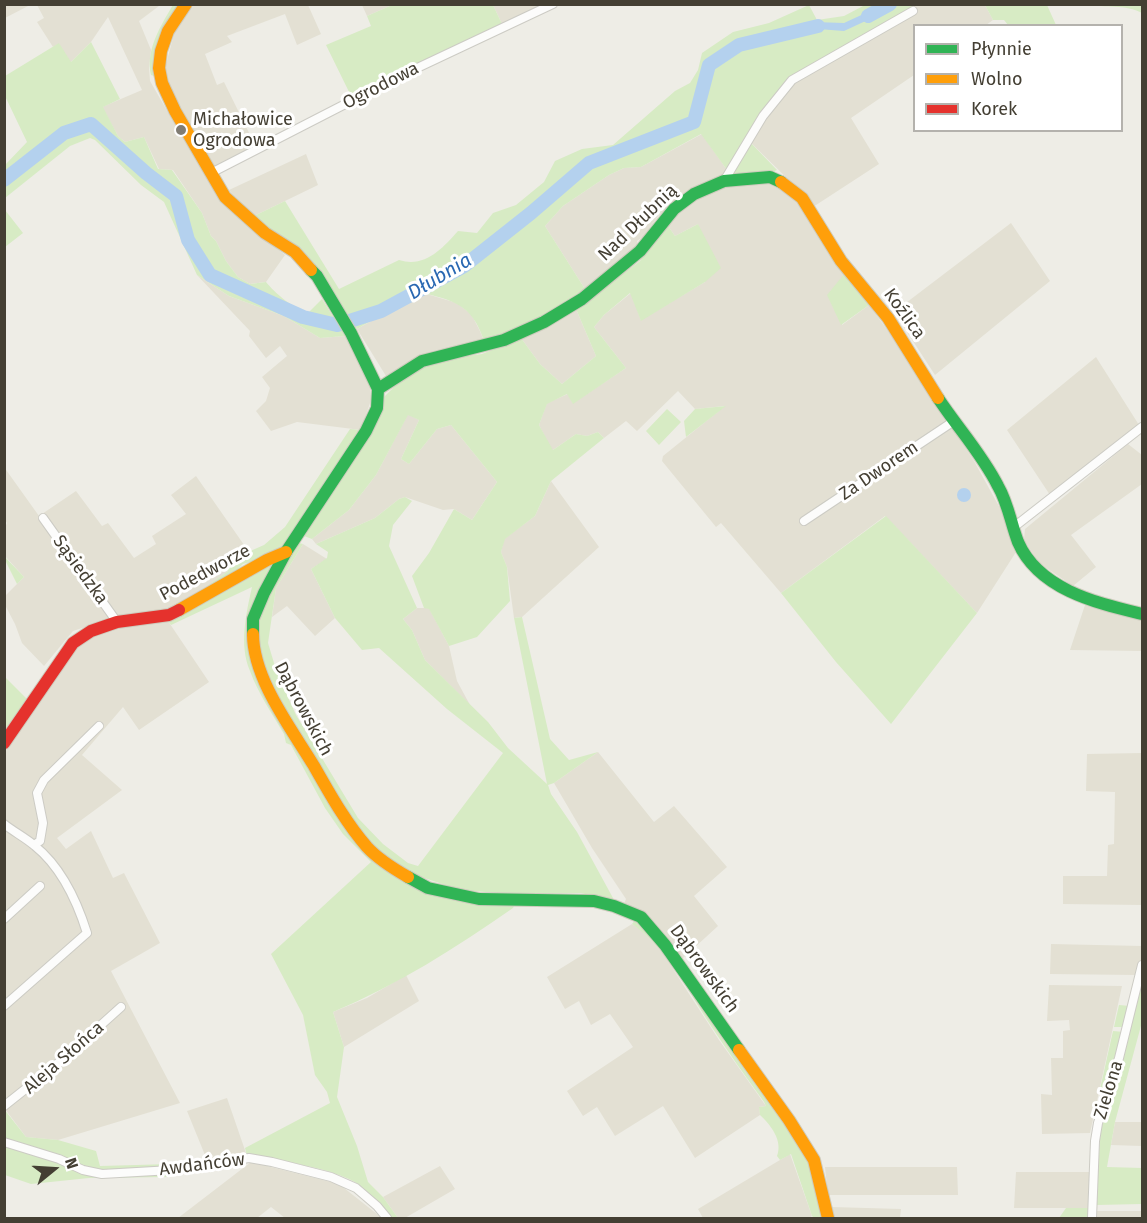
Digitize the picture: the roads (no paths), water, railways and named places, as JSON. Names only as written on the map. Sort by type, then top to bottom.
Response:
[{"type":"street","points":[[186,4],[168,31],[161,51],[159,68],[162,83],[175,111],[225,197],[265,233],[295,252],[317,276],[351,333],[378,388]]},
{"type":"street","name":"Ogrodowa","points":[[212,173],[396,78],[553,4]]},
{"type":"street","points":[[724,182],[743,146],[763,116],[792,80],[913,11]]},
{"type":"street","name":"Koźlica","points":[[724,182],[770,177],[785,184],[802,198],[842,261],[888,318],[998,485],[1020,544],[1029,560],[1045,575],[1069,591],[1092,601],[1143,614]]},
{"type":"street","name":"Nad Dłubnią","points":[[378,388],[422,361],[504,340],[544,322],[582,299],[640,251],[674,209],[694,194],[724,182]]},
{"type":"street","name":"Dąbrowskich","points":[[378,388],[377,408],[366,431],[286,552],[253,619],[256,658],[271,695],[342,813],[369,848],[394,869],[428,888],[479,899],[594,901],[615,906],[641,917],[665,945],[789,1120],[814,1160],[828,1218]]},
{"type":"street","name":"Za Dworem","points":[[804,521],[954,421]]},
{"type":"street","points":[[1014,527],[1143,427]]},
{"type":"street","name":"Sąsiedzka","points":[[43,518],[117,622]]},
{"type":"street","name":"Podedworze","points":[[4,743],[73,643],[91,631],[117,622],[169,615],[267,560],[286,552]]},
{"type":"street","points":[[34,845],[40,841],[43,823],[37,793],[44,780],[99,726]]},
{"type":"street","points":[[4,825],[34,845],[52,863],[69,890],[87,933],[4,1006]]},
{"type":"street","points":[[4,918],[40,886]]},
{"type":"street","name":"Zielona","points":[[1092,1218],[1095,1141],[1098,1123],[1119,1058],[1143,964]]},
{"type":"street","name":"Aleja Słońca","points":[[4,1106],[62,1060],[121,1007]]},
{"type":"street","name":"Awdańców","points":[[4,1142],[59,1159],[82,1170],[102,1174],[171,1170],[249,1158],[272,1162],[331,1177],[356,1188],[378,1206],[387,1218]]},
{"type":"water","points":[[883,5],[885,12],[844,31],[818,29],[805,33],[799,27],[814,22],[844,23]]},
{"type":"water","points":[[964,488],[969,490],[971,495],[969,500],[964,502],[959,500],[957,495],[959,490]]},
{"type":"waterway","name":"Dłubnia","points":[[868,16],[890,4]]},
{"type":"waterway","name":"Dłubnia","points":[[4,180],[64,133],[91,124],[146,173],[176,196],[188,240],[210,275],[303,317],[337,325],[381,311],[464,266],[589,163],[694,122],[709,65],[739,45],[818,26]]},
{"type":"place","name":"Michałowice Ogrodowa","points":[[181,130]]}]
